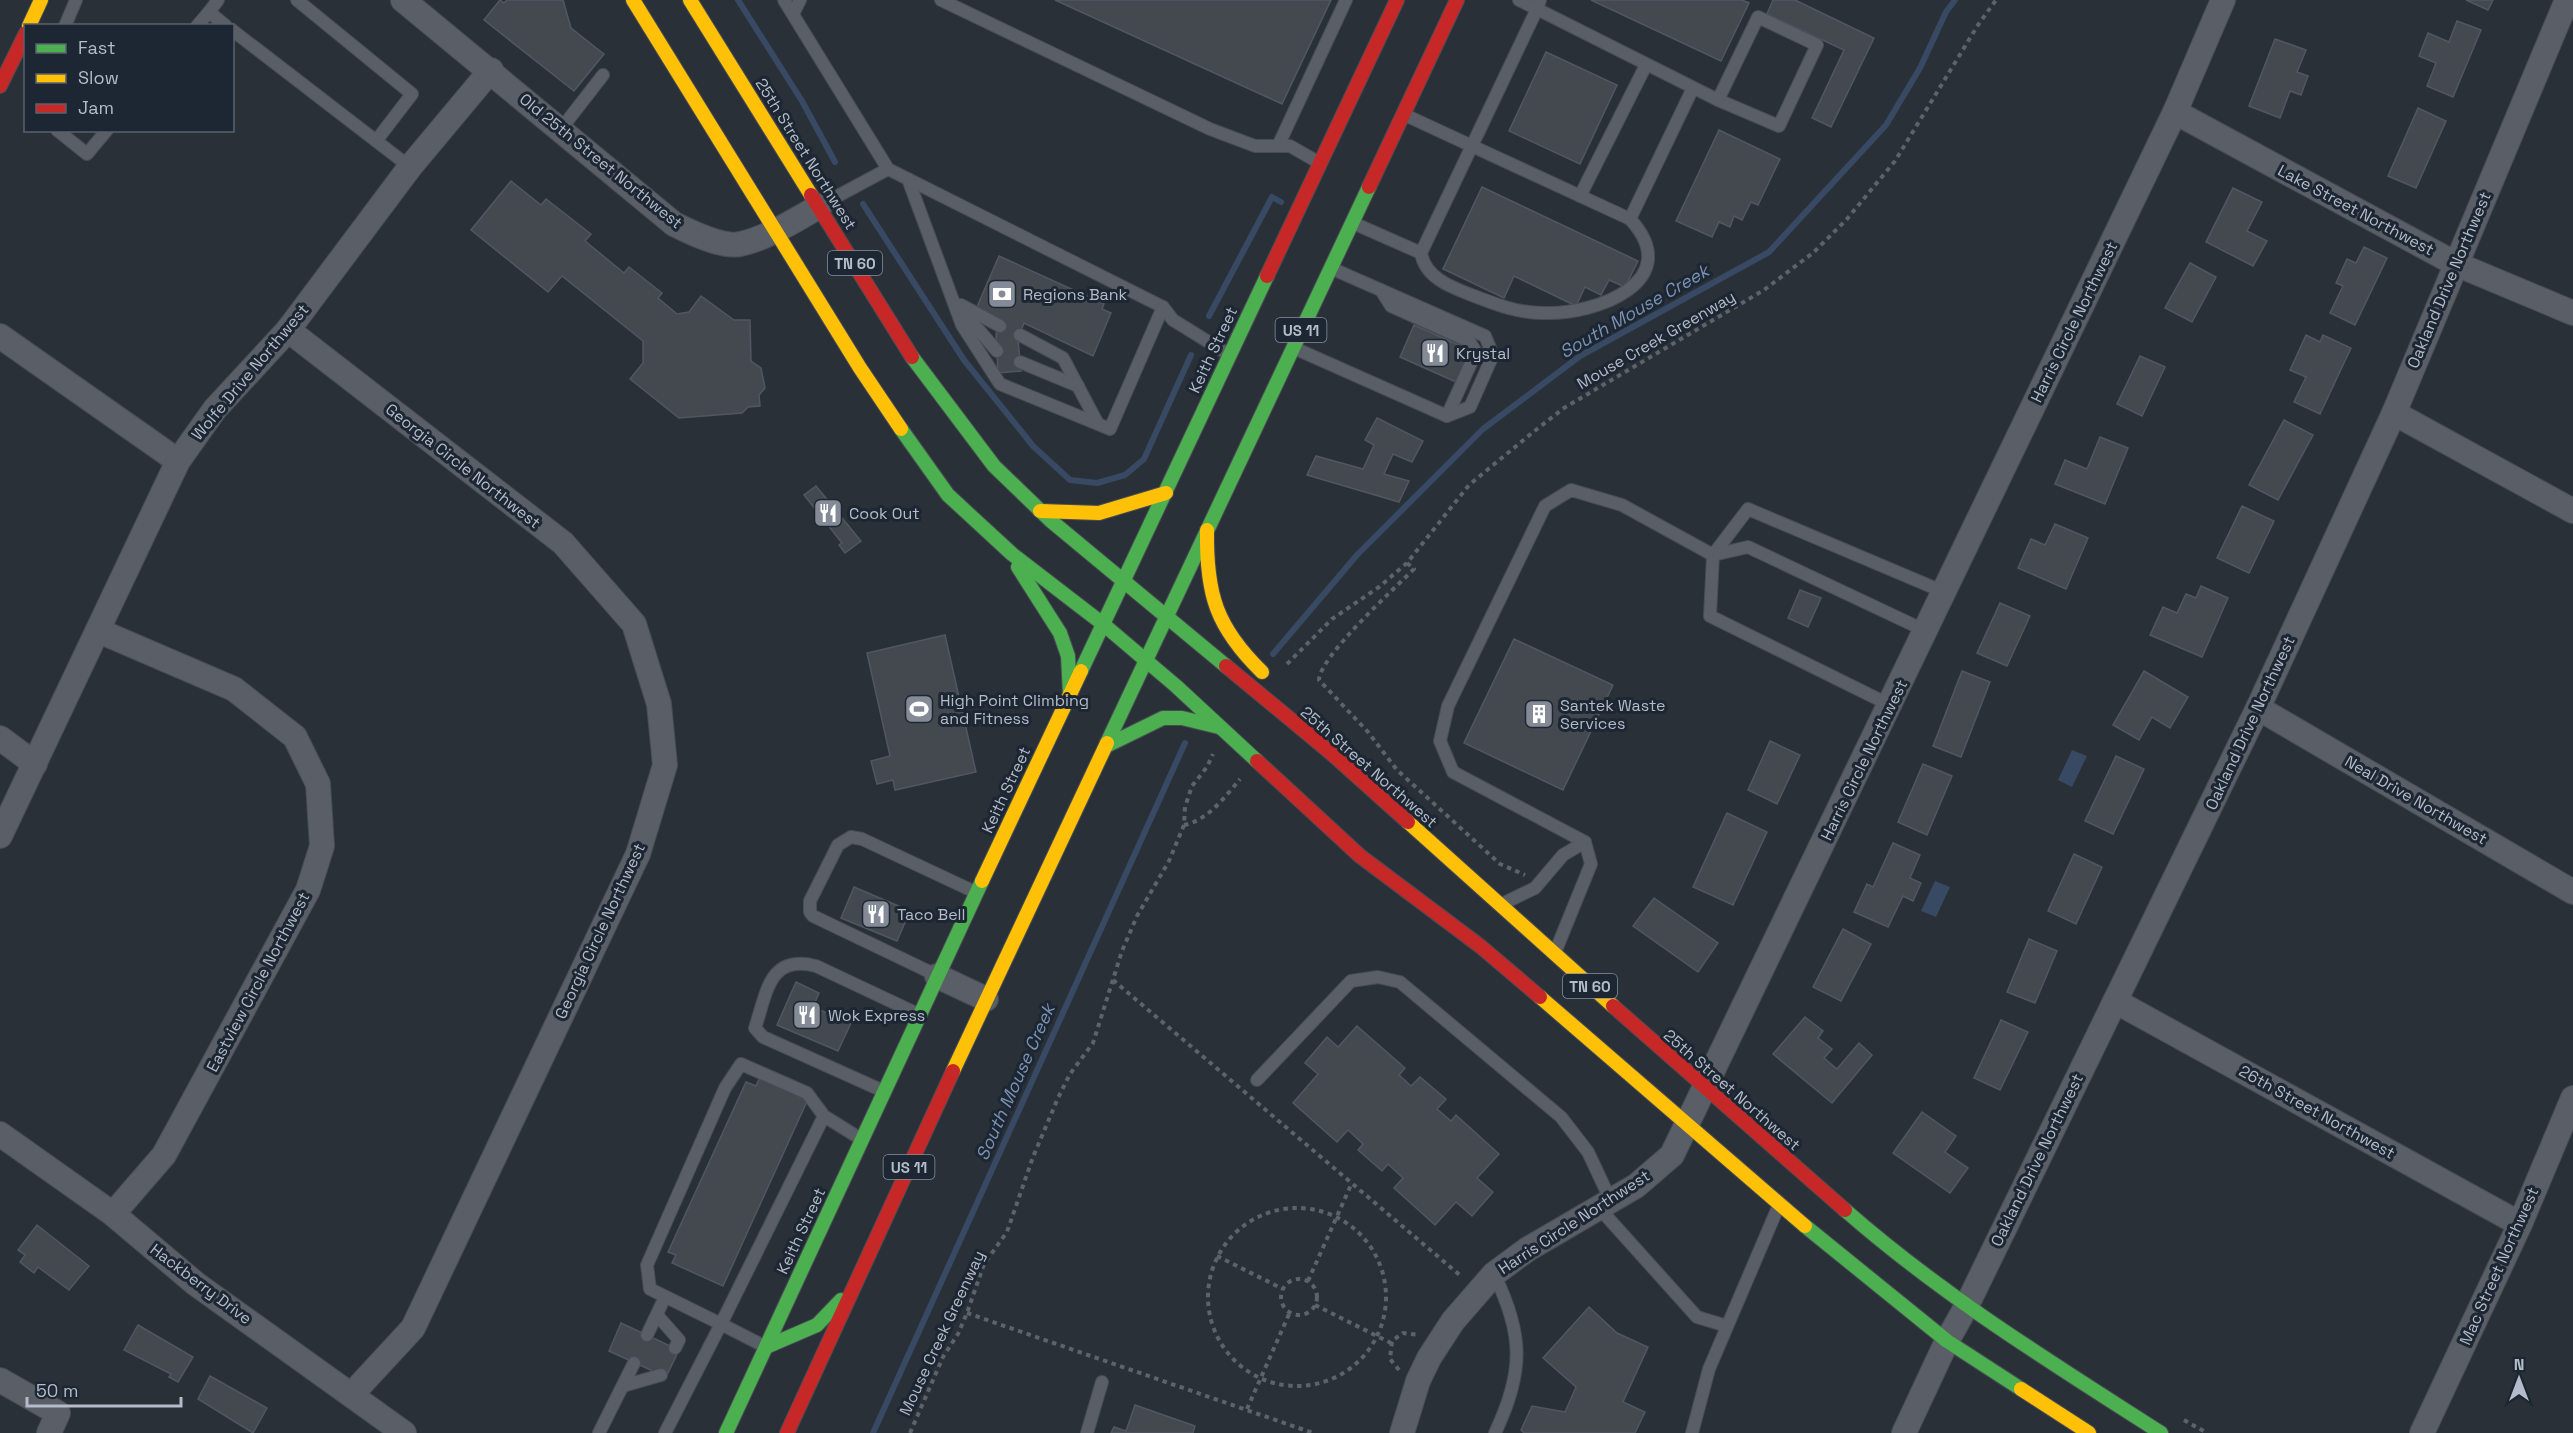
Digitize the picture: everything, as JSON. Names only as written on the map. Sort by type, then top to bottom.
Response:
[{"type":"main road","points":[[30,24],[41,0]]},
{"type":"main road","name":"TN 60","points":[[633,0],[774,231],[928,470],[948,495],[1012,554],[1147,661],[1360,856],[1480,946],[1847,1262],[1947,1341],[2089,1433]]},
{"type":"main road","name":"25th Street Northwest","points":[[690,0],[924,376],[994,466],[1040,511],[1331,753],[1554,954],[1886,1246],[1966,1308],[2162,1433]]},
{"type":"main road","name":"Keith Street","points":[[726,1433],[937,975],[1166,493],[1396,0]]},
{"type":"main road","name":"US 11","points":[[787,1433],[986,999],[1108,745],[1457,0]]},
{"type":"main road","points":[[0,86],[24,37]]},
{"type":"main road","points":[[1040,511],[1099,513],[1166,493]]},
{"type":"main road","points":[[1207,530],[1208,591],[1220,620],[1231,641],[1275,685]]},
{"type":"main road","points":[[1012,554],[1027,584],[1059,633],[1068,657],[1070,695]]},
{"type":"main road","points":[[1290,701],[1331,753]]},
{"type":"main road","points":[[1108,745],[1163,718],[1182,718],[1220,728]]},
{"type":"main road","points":[[766,1347],[807,1332],[831,1316],[864,1265]]},
{"type":"street","name":"Old 25th Street Northwest","points":[[403,0],[491,70],[674,224],[700,237],[738,245],[774,231],[820,206]]},
{"type":"street","name":"Harris Circle Northwest","points":[[1402,1433],[1418,1381],[1429,1358],[1453,1321],[1486,1282],[1528,1250],[1636,1186],[1672,1155],[1706,1089],[2175,112],[2223,0]]},
{"type":"street","name":"Oakland Drive Northwest","points":[[1904,1433],[2258,708],[2394,413],[2568,6]]},
{"type":"street","name":"Wolfe Drive Northwest","points":[[0,836],[178,461],[215,410],[288,330],[410,167],[491,70]]},
{"type":"street","name":"Lake Street Northwest","points":[[2175,112],[2456,264],[2573,313]]},
{"type":"street","name":"Georgia Circle Northwest","points":[[288,330],[562,543],[634,624],[660,704],[665,765],[638,854],[413,1328],[352,1394]]},
{"type":"street","points":[[0,336],[178,461]]},
{"type":"street","points":[[2394,413],[2573,511]]},
{"type":"street","name":"Eastview Circle Northwest","points":[[99,631],[234,688],[295,737],[318,784],[322,846],[308,890],[164,1155],[113,1214]]},
{"type":"street","name":"Neal Drive Northwest","points":[[2258,708],[2573,892]]},
{"type":"street","points":[[0,738],[35,764]]},
{"type":"street","points":[[937,975],[986,999]]},
{"type":"street","name":"26th Street Northwest","points":[[2115,1001],[2520,1224]]},
{"type":"street","name":"Mac Street Northwest","points":[[2422,1433],[2520,1224],[2573,1098]]},
{"type":"street","name":"Hackberry Drive","points":[[0,1134],[113,1214],[196,1284],[404,1433]]},
{"type":"street","points":[[0,1380],[54,1423]]},
{"type":"lane","points":[[66,24],[76,0]]},
{"type":"lane","points":[[199,24],[218,0]]},
{"type":"lane","points":[[297,0],[412,94],[376,141]]},
{"type":"lane","points":[[784,0],[888,169],[1163,307],[1173,320],[1229,355]]},
{"type":"lane","points":[[793,14],[800,0]]},
{"type":"lane","points":[[941,0],[1210,129],[1255,146],[1290,146],[1319,163]]},
{"type":"lane","points":[[1278,146],[1346,0]]},
{"type":"lane","points":[[1518,0],[1538,4],[1646,65],[1718,100],[1779,126],[1817,45],[1758,17],[1718,100]]},
{"type":"lane","points":[[1404,114],[1472,145],[1580,195],[1630,219],[1645,235],[1649,254],[1649,263],[1642,279],[1614,298],[1581,311],[1546,314],[1514,312],[1458,289],[1432,275],[1423,263],[1421,252],[1472,145],[1538,4]]},
{"type":"lane","points":[[209,12],[224,24]]},
{"type":"lane","points":[[234,32],[410,167]]},
{"type":"lane","points":[[1580,195],[1646,65]]},
{"type":"lane","points":[[561,129],[603,75]]},
{"type":"lane","points":[[1630,219],[1693,88]]},
{"type":"lane","points":[[60,132],[87,154],[105,132]]},
{"type":"lane","points":[[820,206],[888,169]]},
{"type":"lane","points":[[908,179],[962,325],[1000,384],[1110,429],[1163,307]]},
{"type":"lane","points":[[1352,222],[1421,252]]},
{"type":"lane","points":[[1293,348],[1447,416],[1470,407],[1493,354],[1485,336],[1330,268]]},
{"type":"lane","points":[[1381,290],[1391,306],[1469,341],[1476,352],[1447,416]]},
{"type":"lane","points":[[952,300],[1000,326]]},
{"type":"lane","points":[[952,300],[997,351]]},
{"type":"lane","points":[[1020,335],[1063,358],[1098,424]]},
{"type":"lane","points":[[1020,362],[1078,386]]},
{"type":"lane","points":[[1554,954],[1591,864],[1585,842],[1453,772],[1440,741],[1448,706],[1545,506],[1571,490],[1622,505],[1713,555],[1748,547],[1926,631]]},
{"type":"lane","points":[[1890,705],[1710,616],[1713,555],[1748,509],[1944,592]]},
{"type":"lane","points":[[937,975],[813,916],[810,912],[810,901],[838,845],[850,837],[862,839],[976,893]]},
{"type":"lane","points":[[1499,904],[1535,888],[1563,855],[1585,842]]},
{"type":"lane","points":[[885,1092],[763,1037],[755,1028],[771,980],[786,964],[801,963],[816,966],[919,1014]]},
{"type":"lane","points":[[1257,1080],[1351,981],[1378,976],[1400,982],[1561,1117],[1588,1152],[1605,1205],[1697,1317],[1708,1323],[1727,1326]]},
{"type":"lane","points":[[766,1347],[650,1289],[647,1264],[725,1088],[741,1064],[807,1093],[824,1116],[862,1140]]},
{"type":"lane","points":[[665,1433],[824,1116]]},
{"type":"lane","points":[[1692,1433],[1709,1369],[1779,1204]]},
{"type":"lane","points":[[1486,1282],[1512,1313],[1517,1365],[1515,1385],[1495,1433]]},
{"type":"lane","points":[[647,1335],[665,1297]]},
{"type":"lane","points":[[657,1315],[679,1340],[675,1348]]},
{"type":"lane","points":[[599,1433],[634,1363]]},
{"type":"lane","points":[[623,1386],[661,1375]]},
{"type":"lane","points":[[1087,1433],[1102,1382]]},
{"type":"path","name":"Mouse Creek Greenway","points":[[1287,665],[1332,619],[1407,563],[1469,485],[1556,414],[1764,290],[1814,252],[1847,219],[1895,161],[1978,25],[1996,0]]},
{"type":"path","points":[[1407,563],[1414,569],[1338,646],[1320,671],[1319,680],[1368,732],[1397,770],[1500,864],[1525,875],[1535,888]]},
{"type":"path","name":"Mouse Creek Greenway","points":[[910,1433],[943,1357],[958,1334],[984,1264],[1006,1232],[1033,1157],[1058,1098],[1070,1074],[1093,1043],[1137,916],[1169,861],[1184,825],[1185,807],[1192,786],[1207,767],[1213,754]]},
{"type":"path","points":[[1184,825],[1193,823],[1209,812],[1241,778]]},
{"type":"path","points":[[1113,980],[1351,1185],[1486,1282]]},
{"type":"path","points":[[1308,1281],[1351,1185]]},
{"type":"path","points":[[1283,1209],[1311,1209],[1337,1217],[1361,1233],[1377,1256],[1386,1282],[1386,1310],[1378,1337],[1364,1358],[1343,1374],[1319,1384],[1294,1387],[1261,1378],[1245,1370],[1227,1353],[1214,1331],[1207,1305],[1209,1280],[1217,1256],[1234,1233],[1257,1217],[1283,1209]]},
{"type":"path","points":[[1217,1256],[1283,1289]]},
{"type":"path","points":[[1294,1280],[1308,1281],[1316,1292],[1315,1305],[1304,1314],[1290,1312],[1282,1302],[1283,1289],[1294,1280]]},
{"type":"path","points":[[1315,1305],[1391,1343]]},
{"type":"path","points":[[1247,1409],[1290,1312]]},
{"type":"path","points":[[967,1313],[1313,1433]]},
{"type":"path","points":[[2176,1415],[2207,1433]]},
{"type":"water","points":[[2072,750],[2087,756],[2072,787],[2058,780]]},
{"type":"water","points":[[1935,881],[1950,887],[1936,917],[1921,911]]},
{"type":"building","points":[[500,0],[504,3],[507,0],[563,0],[571,28],[604,54],[574,91],[484,20]]},
{"type":"building","points":[[1055,0],[1331,0],[1282,104]]},
{"type":"building","points":[[1591,0],[1742,0],[1749,3],[1721,61]]},
{"type":"building","points":[[1773,0],[1795,0],[1874,38],[1831,127],[1812,118],[1844,50],[1767,14]]},
{"type":"building","points":[[2466,0],[2493,0],[2488,10]]},
{"type":"building","points":[[2457,21],[2481,30],[2453,97],[2427,86],[2436,63],[2419,56],[2428,33],[2449,42]]},
{"type":"building","points":[[2275,39],[2306,50],[2297,72],[2308,76],[2301,95],[2290,91],[2280,118],[2249,106]]},
{"type":"building","points":[[1546,52],[1617,85],[1580,164],[1509,131]]},
{"type":"building","points":[[2418,108],[2446,121],[2416,188],[2388,176]]},
{"type":"building","points":[[1719,130],[1780,159],[1758,205],[1751,202],[1742,220],[1734,216],[1730,227],[1719,222],[1712,237],[1676,221]]},
{"type":"building","points":[[511,181],[541,205],[546,199],[591,234],[585,241],[624,273],[629,267],[662,293],[658,298],[677,314],[689,312],[701,296],[734,320],[750,320],[751,361],[761,368],[765,388],[759,395],[760,406],[748,407],[742,413],[679,418],[630,379],[643,363],[643,341],[562,276],[548,292],[471,230]]},
{"type":"building","points":[[1482,187],[1638,261],[1625,287],[1609,280],[1601,295],[1585,287],[1576,306],[1514,276],[1504,298],[1443,269]]},
{"type":"building","points":[[2233,188],[2262,202],[2247,231],[2267,241],[2253,266],[2206,242]]},
{"type":"building","points":[[2364,247],[2387,258],[2355,325],[2330,313],[2343,286],[2336,283],[2347,259],[2356,263]]},
{"type":"building","points":[[999,256],[1104,304],[1102,309],[1111,313],[1093,356],[1024,323],[1018,339],[1021,371],[998,373],[996,334],[1002,320],[976,309]]},
{"type":"building","points":[[2190,263],[2216,277],[2192,322],[2165,308]]},
{"type":"building","name":"Krystal","points":[[1414,325],[1470,350],[1456,382],[1400,357]]},
{"type":"building","points":[[2306,335],[2320,342],[2323,335],[2351,348],[2320,414],[2294,402],[2306,377],[2290,370]]},
{"type":"building","points":[[2140,356],[2165,367],[2142,416],[2117,404]]},
{"type":"building","points":[[1377,418],[1423,441],[1412,462],[1393,454],[1384,474],[1409,481],[1399,502],[1307,475],[1316,456],[1363,469],[1374,445],[1365,440]]},
{"type":"building","points":[[2284,420],[2313,435],[2278,500],[2249,485]]},
{"type":"building","points":[[2100,437],[2128,448],[2105,504],[2055,484],[2065,460],[2087,469]]},
{"type":"building","name":"Cook Out","points":[[816,486],[861,541],[845,553],[839,545],[842,543],[804,495]]},
{"type":"building","points":[[2242,506],[2274,521],[2249,573],[2217,558]]},
{"type":"building","points":[[2055,524],[2088,538],[2066,589],[2018,568],[2031,539],[2045,545]]},
{"type":"building","points":[[2201,586],[2228,598],[2202,657],[2150,635],[2163,607],[2177,613],[2186,594],[2196,598]]},
{"type":"building","points":[[1800,590],[1821,598],[1808,627],[1788,618]]},
{"type":"building","points":[[2000,603],[2030,616],[2007,666],[1977,653]]},
{"type":"building","points":[[945,635],[976,772],[895,790],[893,780],[877,784],[871,761],[890,756],[867,653]]},
{"type":"building","name":"Santek Waste Services","points":[[1514,639],[1613,685],[1563,790],[1464,743]]},
{"type":"building","points":[[1962,671],[1990,682],[1961,757],[1933,746]]},
{"type":"building","points":[[2144,671],[2188,697],[2170,728],[2152,717],[2139,740],[2113,725]]},
{"type":"building","points":[[1770,741],[1800,755],[1777,804],[1748,790]]},
{"type":"building","points":[[2116,756],[2144,769],[2113,834],[2085,821]]},
{"type":"building","points":[[1923,764],[1952,776],[1927,835],[1898,822]]},
{"type":"building","points":[[1727,813],[1767,832],[1733,905],[1693,887]]},
{"type":"building","points":[[1893,843],[1920,855],[1910,878],[1921,883],[1913,901],[1903,896],[1888,927],[1854,912],[1867,884],[1873,887]]},
{"type":"building","points":[[2074,854],[2102,867],[2076,924],[2048,911]]},
{"type":"building","name":"Taco Bell","points":[[854,887],[910,911],[897,941],[841,918]]},
{"type":"building","points":[[1654,898],[1718,943],[1698,972],[1633,926]]},
{"type":"building","points":[[1843,929],[1871,944],[1841,1001],[1813,987]]},
{"type":"building","points":[[2029,939],[2057,951],[2035,1003],[2007,992]]},
{"type":"building","name":"Wok Express","points":[[796,982],[819,993],[813,1007],[851,1023],[838,1051],[777,1025]]},
{"type":"building","points":[[1805,1017],[1823,1031],[1818,1038],[1832,1049],[1824,1058],[1837,1069],[1859,1043],[1872,1055],[1832,1103],[1773,1054]]},
{"type":"building","points":[[2001,1020],[2028,1032],[2000,1090],[1974,1078]]},
{"type":"building","points":[[1357,1026],[1405,1068],[1399,1075],[1411,1086],[1420,1077],[1446,1099],[1437,1109],[1451,1121],[1456,1115],[1499,1154],[1477,1178],[1493,1192],[1472,1216],[1456,1202],[1435,1225],[1394,1188],[1403,1178],[1388,1164],[1382,1171],[1358,1150],[1363,1144],[1348,1130],[1337,1142],[1293,1103],[1318,1074],[1305,1063],[1327,1037],[1338,1047]]},
{"type":"building","points":[[760,1077],[808,1099],[723,1286],[672,1263],[676,1255],[668,1252],[746,1082],[756,1086]]},
{"type":"building","points":[[1922,1112],[1956,1136],[1945,1152],[1968,1168],[1950,1193],[1893,1153]]},
{"type":"building","points":[[37,1225],[89,1266],[69,1290],[38,1267],[34,1273],[20,1262],[25,1255],[18,1250]]},
{"type":"building","points":[[1589,1307],[1617,1333],[1648,1347],[1623,1402],[1645,1412],[1635,1433],[1524,1433],[1521,1430],[1532,1406],[1565,1412],[1576,1387],[1543,1358]]},
{"type":"building","points":[[621,1323],[679,1350],[666,1377],[609,1351]]},
{"type":"building","points":[[138,1325],[193,1357],[178,1382],[169,1377],[171,1374],[124,1350]]},
{"type":"building","points":[[210,1376],[267,1408],[253,1433],[198,1399]]},
{"type":"building","points":[[1135,1405],[1195,1426],[1193,1433],[1111,1433],[1114,1427],[1126,1431]]},
{"type":"waterway","points":[[738,0],[802,101],[835,162]]},
{"type":"waterway","name":"South Mouse Creek","points":[[1273,654],[1357,555],[1483,429],[1580,356],[1769,252],[1886,125],[1920,68],[1946,12],[1955,0]]},
{"type":"waterway","points":[[1209,316],[1272,197],[1281,202]]},
{"type":"waterway","points":[[863,204],[964,360],[1033,446],[1070,480],[1097,483],[1125,475],[1144,459],[1191,355]]},
{"type":"waterway","name":"South Mouse Creek","points":[[873,1433],[1185,743]]},
{"type":"traffic: fast","points":[[1107,743],[1369,187]]},
{"type":"traffic: fast","points":[[1081,671],[1267,276]]},
{"type":"traffic: fast","points":[[912,357],[994,466],[1050,520],[1226,666]]},
{"type":"traffic: fast","points":[[901,429],[948,495],[1012,554],[1103,624],[1176,686],[1257,761]]},
{"type":"traffic: fast","points":[[1018,567],[1060,633],[1068,656],[1070,695]]},
{"type":"traffic: fast","points":[[1108,745],[1163,718],[1182,718],[1219,727]]},
{"type":"traffic: fast","points":[[726,1433],[982,881]]},
{"type":"traffic: fast","points":[[1845,1210],[1959,1300],[2161,1433]]},
{"type":"traffic: fast","points":[[1805,1226],[1947,1341],[2021,1389]]},
{"type":"traffic: fast","points":[[766,1347],[817,1325],[841,1300]]},
{"type":"traffic: slow","points":[[30,24],[41,0]]},
{"type":"traffic: slow","points":[[633,0],[860,368],[901,429]]},
{"type":"traffic: slow","points":[[690,0],[811,195]]},
{"type":"traffic: slow","points":[[1040,511],[1099,513],[1166,493]]},
{"type":"traffic: slow","points":[[1207,530],[1209,573],[1217,608],[1234,640],[1262,672]]},
{"type":"traffic: slow","points":[[982,881],[1081,671]]},
{"type":"traffic: slow","points":[[953,1071],[1107,743]]},
{"type":"traffic: slow","points":[[1408,822],[1613,1006]]},
{"type":"traffic: slow","points":[[1540,997],[1805,1226]]},
{"type":"traffic: slow","points":[[2021,1389],[2089,1433]]},
{"type":"traffic: jam","points":[[1267,276],[1397,0]]},
{"type":"traffic: jam","points":[[1369,187],[1457,0]]},
{"type":"traffic: jam","points":[[0,86],[24,37]]},
{"type":"traffic: jam","points":[[811,195],[912,357]]},
{"type":"traffic: jam","points":[[1226,666],[1331,753],[1408,822]]},
{"type":"traffic: jam","points":[[1257,761],[1360,856],[1480,946],[1540,997]]},
{"type":"traffic: jam","points":[[1613,1006],[1845,1210]]},
{"type":"traffic: jam","points":[[787,1433],[953,1071]]},
{"type":"place","name":"Regions Bank","points":[[1002,294]]},
{"type":"place","name":"Krystal","points":[[1435,353]]},
{"type":"place","name":"Cook Out","points":[[828,513]]},
{"type":"place","name":"High Point Climbing and Fitness","points":[[919,709]]},
{"type":"place","name":"Santek Waste Services","points":[[1539,714]]},
{"type":"place","name":"Taco Bell","points":[[876,914]]},
{"type":"place","name":"Wok Express","points":[[807,1015]]}]
